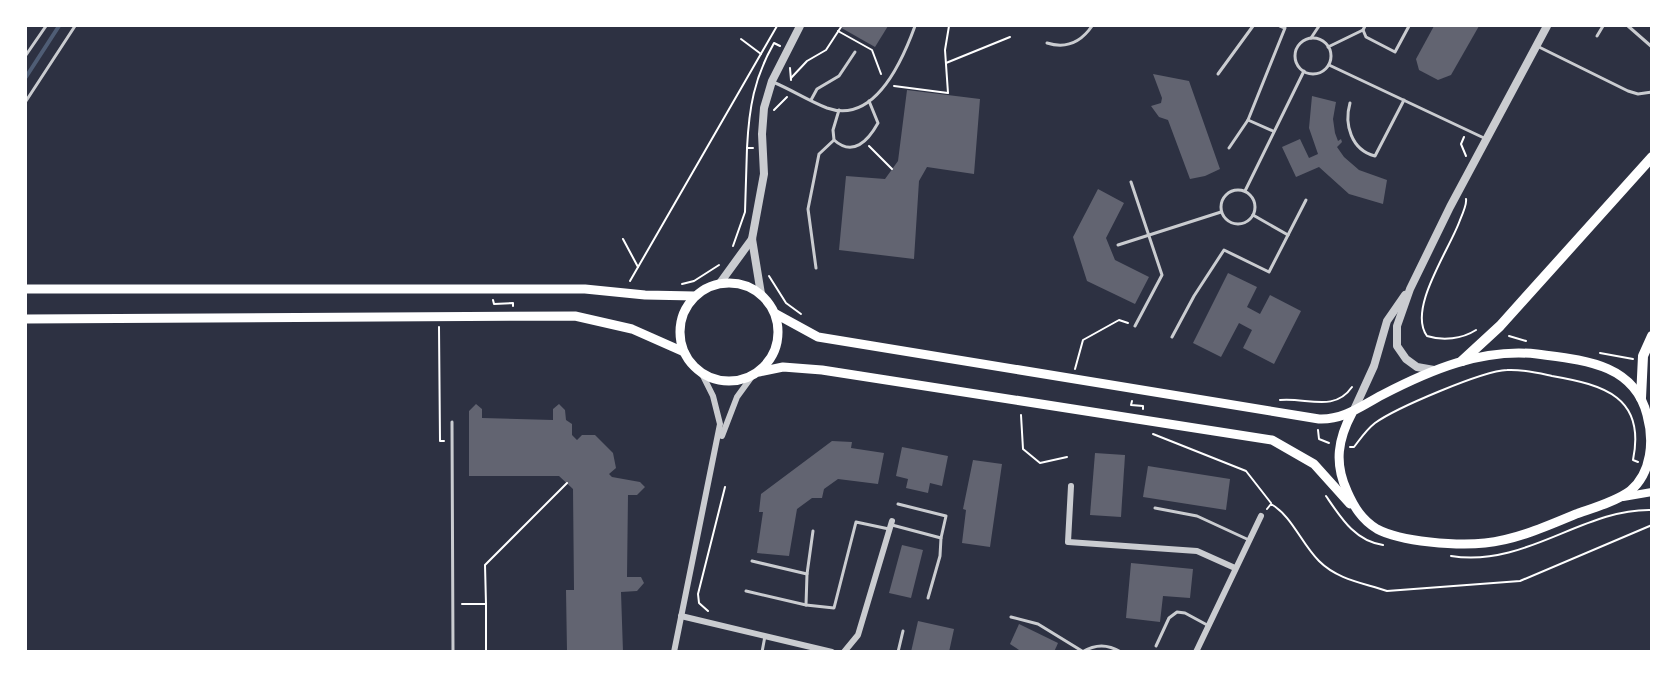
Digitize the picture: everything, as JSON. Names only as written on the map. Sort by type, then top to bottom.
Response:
[{"type":"highway","points":[[1462,361],[1495,332],[1652,158]]},
{"type":"highway","points":[[1641,398],[1643,356],[1652,336]]},
{"type":"main road","points":[[1614,500],[1630,490],[1647,464],[1651,451],[1651,430],[1641,398],[1622,375],[1590,363],[1500,352],[1462,361],[1439,370],[1382,396],[1352,413],[1319,420],[818,337],[776,314],[761,294],[749,286],[720,283],[695,296],[686,308],[681,322],[680,337],[684,352],[702,374],[729,382],[783,367],[822,370],[1142,425],[1272,440],[1314,464],[1356,510],[1378,529],[1392,535],[1461,544],[1486,543],[1527,533],[1614,500],[1641,492],[1652,492]]},
{"type":"main road","points":[[26,289],[585,289],[645,296],[695,296]]},
{"type":"main road","points":[[756,373],[770,360],[777,346],[779,330],[776,314]]},
{"type":"main road","points":[[26,319],[575,316],[632,329],[684,352]]},
{"type":"main road","points":[[1352,413],[1338,455],[1342,481],[1356,510]]},
{"type":"street","points":[[761,294],[752,239],[764,174],[765,108],[772,81],[800,26]]},
{"type":"street","points":[[1439,370],[1417,368],[1406,359],[1397,346],[1397,326],[1410,289],[1486,139],[1547,26]]},
{"type":"street","points":[[720,283],[752,239]]},
{"type":"street","points":[[1352,413],[1374,366],[1387,321],[1410,289]]},
{"type":"street","points":[[715,456],[732,407],[756,373]]},
{"type":"street","points":[[674,651],[720,424],[713,396],[702,374]]},
{"type":"street","points":[[1071,486],[1068,542],[1197,551],[1235,568]]},
{"type":"street","points":[[1196,651],[1261,516]]},
{"type":"street","points":[[844,651],[858,635],[890,525]]},
{"type":"street","points":[[681,616],[832,651]]},
{"type":"lane","points":[[26,55],[46,26]]},
{"type":"lane","points":[[26,101],[75,26]]},
{"type":"lane","points":[[772,81],[839,111],[852,109],[868,101],[889,83],[901,63],[915,26]]},
{"type":"lane","points":[[1047,43],[1059,47],[1070,44],[1085,35],[1092,26]]},
{"type":"lane","points":[[1218,74],[1253,26]]},
{"type":"lane","points":[[1229,148],[1248,120],[1285,28],[1280,26]]},
{"type":"lane","points":[[1311,38],[1319,26]]},
{"type":"lane","points":[[1328,47],[1363,30],[1365,26]]},
{"type":"lane","points":[[1363,30],[1366,38],[1395,52],[1409,26]]},
{"type":"lane","points":[[1597,36],[1603,26]]},
{"type":"lane","points":[[1628,26],[1652,47]]},
{"type":"lane","points":[[1311,38],[1320,40],[1328,47],[1329,65],[1315,74],[1304,71],[1296,62],[1296,51],[1303,41],[1311,38]]},
{"type":"lane","points":[[1538,46],[1628,91],[1638,94],[1652,92]]},
{"type":"lane","points":[[811,100],[817,89],[839,76],[855,52]]},
{"type":"lane","points":[[1329,65],[1486,139]]},
{"type":"lane","points":[[1245,191],[1304,71]]},
{"type":"lane","points":[[1350,104],[1346,116],[1349,132],[1355,142],[1375,156],[1404,100]]},
{"type":"lane","points":[[839,111],[833,130],[834,140],[840,146],[851,148],[865,142],[878,123],[868,101]]},
{"type":"lane","points":[[1248,120],[1273,131]]},
{"type":"lane","points":[[816,268],[808,209],[819,154],[834,140]]},
{"type":"lane","points":[[1131,182],[1162,275],[1135,326]]},
{"type":"lane","points":[[1237,189],[1245,191],[1254,201],[1253,215],[1245,223],[1237,224],[1225,219],[1221,212],[1221,202],[1228,192],[1237,189]]},
{"type":"lane","points":[[1173,337],[1194,296],[1224,250],[1269,272],[1306,200]]},
{"type":"lane","points":[[1118,245],[1221,212]]},
{"type":"lane","points":[[1253,215],[1288,235]]},
{"type":"lane","points":[[452,422],[453,651]]},
{"type":"lane","points":[[898,504],[946,516],[940,538],[940,556],[928,598]]},
{"type":"lane","points":[[1155,508],[1197,516],[1249,540]]},
{"type":"lane","points":[[746,591],[806,605],[834,608],[856,522],[890,525],[940,538]]},
{"type":"lane","points":[[806,605],[807,574],[813,531]]},
{"type":"lane","points":[[752,561],[807,574]]},
{"type":"lane","points":[[1156,646],[1169,618],[1177,612],[1185,613],[1209,626]]},
{"type":"lane","points":[[1011,617],[1038,624],[1082,651],[1092,646],[1109,645],[1121,651]]},
{"type":"lane","points":[[898,651],[903,631]]},
{"type":"lane","points":[[762,651],[765,636]]},
{"type":"path","points":[[630,281],[777,26]]},
{"type":"path","points":[[838,31],[872,50],[880,73],[896,88],[948,93],[946,63],[949,26]]},
{"type":"path","points":[[791,78],[807,61],[826,50],[841,27]]},
{"type":"path","points":[[946,63],[1010,37]]},
{"type":"path","points":[[741,39],[761,54]]},
{"type":"path","points":[[729,251],[745,212],[749,111],[760,68],[774,43]]},
{"type":"path","points":[[754,65],[760,68]]},
{"type":"path","points":[[865,142],[892,169]]},
{"type":"path","points":[[747,148],[763,147]]},
{"type":"path","points":[[623,239],[638,267]]},
{"type":"path","points":[[767,269],[773,285],[786,303],[802,314]]},
{"type":"path","points":[[493,289],[494,304],[513,303],[512,316]]},
{"type":"path","points":[[439,316],[440,441],[452,441]]},
{"type":"path","points":[[1075,369],[1083,340],[1119,320],[1135,326]]},
{"type":"path","points":[[1319,420],[1317,437],[1319,439],[1354,447],[1366,431],[1384,417],[1476,376],[1507,369],[1587,382],[1610,393],[1623,403],[1635,423],[1633,460],[1647,464]]},
{"type":"path","points":[[1132,390],[1131,405],[1143,406],[1142,425],[1246,471],[1271,504],[1285,512],[1294,531],[1320,562],[1357,584],[1388,591],[1520,581],[1652,525]]},
{"type":"path","points":[[1021,415],[1023,449],[1040,463],[1067,457]]},
{"type":"path","points":[[1153,431],[1165,433]]},
{"type":"path","points":[[486,651],[484,565],[567,483]]},
{"type":"path","points":[[710,623],[711,612],[699,603],[698,594],[725,487]]},
{"type":"path","points":[[1324,492],[1347,528],[1375,544],[1386,546]]},
{"type":"path","points":[[1261,516],[1271,504]]},
{"type":"path","points":[[1442,555],[1464,558],[1510,554],[1630,509],[1652,510]]},
{"type":"path","points":[[453,604],[486,604]]},
{"type":"building","points":[[838,26],[888,26],[875,47]]},
{"type":"building","points":[[1434,26],[1479,26],[1451,75],[1438,80],[1419,70],[1416,59]]},
{"type":"building","points":[[1153,74],[1189,81],[1220,169],[1205,176],[1190,179],[1168,120],[1159,117],[1151,106],[1161,103],[1162,98]]},
{"type":"building","points":[[907,90],[980,99],[974,174],[927,167],[919,181],[914,259],[839,250],[846,176],[885,179],[898,161]]},
{"type":"building","points":[[1312,96],[1336,102],[1333,119],[1335,133],[1338,141],[1341,139],[1342,142],[1337,147],[1344,157],[1359,170],[1387,180],[1383,204],[1349,194],[1319,167],[1296,177],[1282,147],[1300,139],[1309,158],[1318,154],[1309,128]]},
{"type":"building","points":[[1098,189],[1124,203],[1106,238],[1115,260],[1149,277],[1135,304],[1087,281],[1073,237]]},
{"type":"building","points":[[1228,273],[1257,287],[1247,307],[1260,314],[1270,295],[1301,311],[1274,364],[1243,348],[1252,330],[1239,323],[1221,357],[1193,343]]},
{"type":"building","points":[[476,404],[482,409],[482,418],[553,420],[553,409],[559,404],[565,410],[566,420],[572,424],[572,435],[577,440],[582,435],[595,435],[613,453],[616,468],[609,474],[612,477],[640,482],[645,487],[637,495],[628,495],[627,577],[641,577],[644,583],[637,591],[621,592],[623,652],[567,652],[566,590],[574,590],[573,489],[559,476],[469,476],[469,411]]},
{"type":"building","points":[[832,441],[852,442],[851,448],[884,453],[878,484],[838,479],[824,489],[822,498],[812,498],[797,509],[789,556],[757,553],[763,512],[759,512],[761,494]]},
{"type":"building","points":[[902,447],[948,456],[942,486],[930,483],[928,493],[906,488],[908,479],[896,476]]},
{"type":"building","points":[[1095,453],[1125,455],[1121,517],[1090,515]]},
{"type":"building","points":[[973,460],[1002,464],[990,547],[962,543],[966,510],[963,509]]},
{"type":"building","points":[[1148,466],[1230,479],[1226,510],[1143,497]]},
{"type":"building","points":[[902,545],[923,550],[911,598],[889,593]]},
{"type":"building","points":[[1131,563],[1193,569],[1190,598],[1163,596],[1160,622],[1126,618]]},
{"type":"building","points":[[918,621],[954,629],[949,652],[911,652]]},
{"type":"building","points":[[1019,624],[1058,643],[1054,652],[1022,652],[1010,644]]},
{"type":"waterway","points":[[26,77],[59,26]]}]
